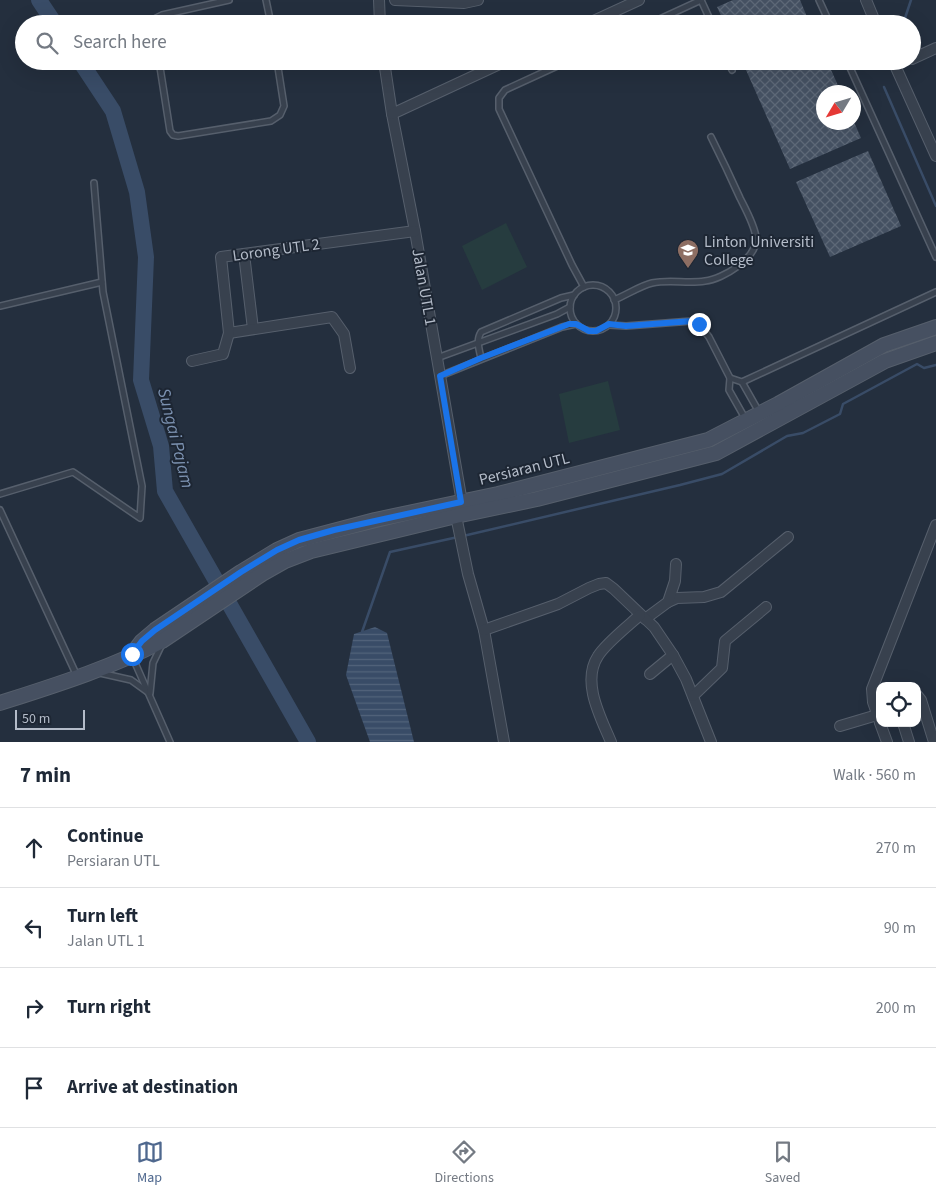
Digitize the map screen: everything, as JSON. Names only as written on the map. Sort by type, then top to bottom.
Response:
[{"type":"street","points":[[380,0],[380,15]]},
{"type":"street","points":[[395,0],[464,3],[478,0]]},
{"type":"street","points":[[606,15],[639,0]]},
{"type":"street","points":[[866,0],[872,15]]},
{"type":"street","points":[[921,55],[936,48]]},
{"type":"street","name":"Jalan UTL 1","points":[[385,70],[392,114],[416,230],[440,376],[462,546],[484,630],[504,742]]},
{"type":"street","points":[[392,114],[487,70]]},
{"type":"street","points":[[897,70],[936,156]]},
{"type":"street","name":"Lorong UTL 2","points":[[229,333],[222,257],[416,230]]},
{"type":"street","points":[[244,254],[253,329]]},
{"type":"street","points":[[192,361],[223,354],[229,333],[332,317],[344,334],[350,368]]},
{"type":"street","name":"Persiaran UTL","points":[[132,654],[142,641],[244,578],[285,561],[310,551],[458,512],[698,443],[720,435],[760,414],[884,345],[936,327]]},
{"type":"street","name":"Persiaran UTL","points":[[458,512],[556,494],[716,453],[885,361],[936,343]]},
{"type":"street","points":[[876,699],[872,689],[936,525]]},
{"type":"street","points":[[611,742],[598,712],[593,690],[591,672],[598,656],[642,617],[668,602],[677,598],[704,597],[721,592],[788,537]]},
{"type":"street","points":[[668,602],[675,581],[676,564]]},
{"type":"street","points":[[484,630],[558,604],[599,584],[606,583],[654,628],[673,655],[686,679],[711,742]]},
{"type":"street","points":[[693,696],[722,668],[725,641],[766,607]]},
{"type":"street","name":"Persiaran UTL","points":[[79,678],[97,672],[162,641],[198,608]]},
{"type":"street","points":[[650,674],[673,655]]},
{"type":"street","points":[[0,702],[79,678]]},
{"type":"street","points":[[921,700],[934,742]]},
{"type":"street","points":[[840,726],[876,720]]},
{"type":"street","points":[[882,727],[887,742]]},
{"type":"street","points":[[904,727],[909,742]]},
{"type":"lane","points":[[162,15],[229,0]]},
{"type":"lane","points":[[266,0],[269,15]]},
{"type":"lane","points":[[668,15],[701,0],[708,15]]},
{"type":"lane","points":[[819,0],[826,15]]},
{"type":"lane","points":[[160,70],[170,131],[173,135],[178,136],[271,121],[280,115],[284,106],[278,70]]},
{"type":"lane","points":[[548,70],[505,90],[499,98],[499,109],[584,287]]},
{"type":"lane","points":[[851,70],[936,256]]},
{"type":"lane","points":[[614,300],[650,283],[672,281],[695,282],[713,279],[742,262],[751,254],[756,246],[756,237],[751,221],[711,136]]},
{"type":"lane","points":[[0,494],[73,472],[140,518],[142,486],[102,282],[94,183]]},
{"type":"lane","points":[[0,306],[102,282]]},
{"type":"lane","points":[[481,358],[478,344],[479,336],[485,330],[561,298],[574,295],[584,287],[591,285],[605,288],[614,300],[615,313],[609,324],[603,329],[589,331],[576,324],[570,308],[574,295]]},
{"type":"lane","points":[[742,382],[936,292]]},
{"type":"lane","points":[[437,358],[570,308]]},
{"type":"lane","points":[[609,324],[626,326],[692,321],[699,324],[709,337],[730,378],[729,390],[746,421]]},
{"type":"lane","points":[[440,376],[562,327],[576,324]]},
{"type":"lane","points":[[730,378],[742,382],[760,414]]},
{"type":"lane","points":[[0,510],[79,678]]},
{"type":"lane","points":[[150,694],[153,663],[162,645],[162,641]]},
{"type":"lane","points":[[132,654],[170,742]]},
{"type":"lane","points":[[97,672],[131,680],[150,694]]},
{"type":"green space","points":[[506,223],[527,267],[482,290],[462,246]]},
{"type":"green space","points":[[608,381],[620,430],[569,443],[559,394]]},
{"type":"water","points":[[375,627],[387,633],[414,742],[370,742],[346,675],[354,634]]},
{"type":"building","points":[[733,0],[800,0],[806,15],[721,15],[717,7]]},
{"type":"building","points":[[746,70],[831,70],[838,85],[816,85],[816,130],[858,130],[861,138],[790,169]]},
{"type":"building","points":[[868,151],[901,226],[830,257],[796,182]]},
{"type":"waterway","name":"Sungai Pajam","points":[[39,0],[49,15]]},
{"type":"waterway","points":[[906,15],[911,0]]},
{"type":"waterway","name":"Sungai Pajam","points":[[86,70],[113,111],[137,192],[146,257],[141,380],[161,446],[165,491],[308,742]]},
{"type":"waterway","points":[[884,87],[936,206]]},
{"type":"waterway","points":[[463,536],[722,474],[787,436],[803,433],[840,414],[843,404],[917,364],[924,368],[936,365]]},
{"type":"waterway","points":[[362,632],[390,552],[458,537]]},
{"type":"place","name":"Linton Universiti College","points":[[688,269]]},
{"type":"route","points":[[132,654],[142,641],[155,630],[277,550],[299,540],[334,530],[461,502],[440,376],[463,365],[569,324],[576,324],[589,331],[603,329],[609,324],[626,326],[684,321],[692,321],[699,324]]}]
